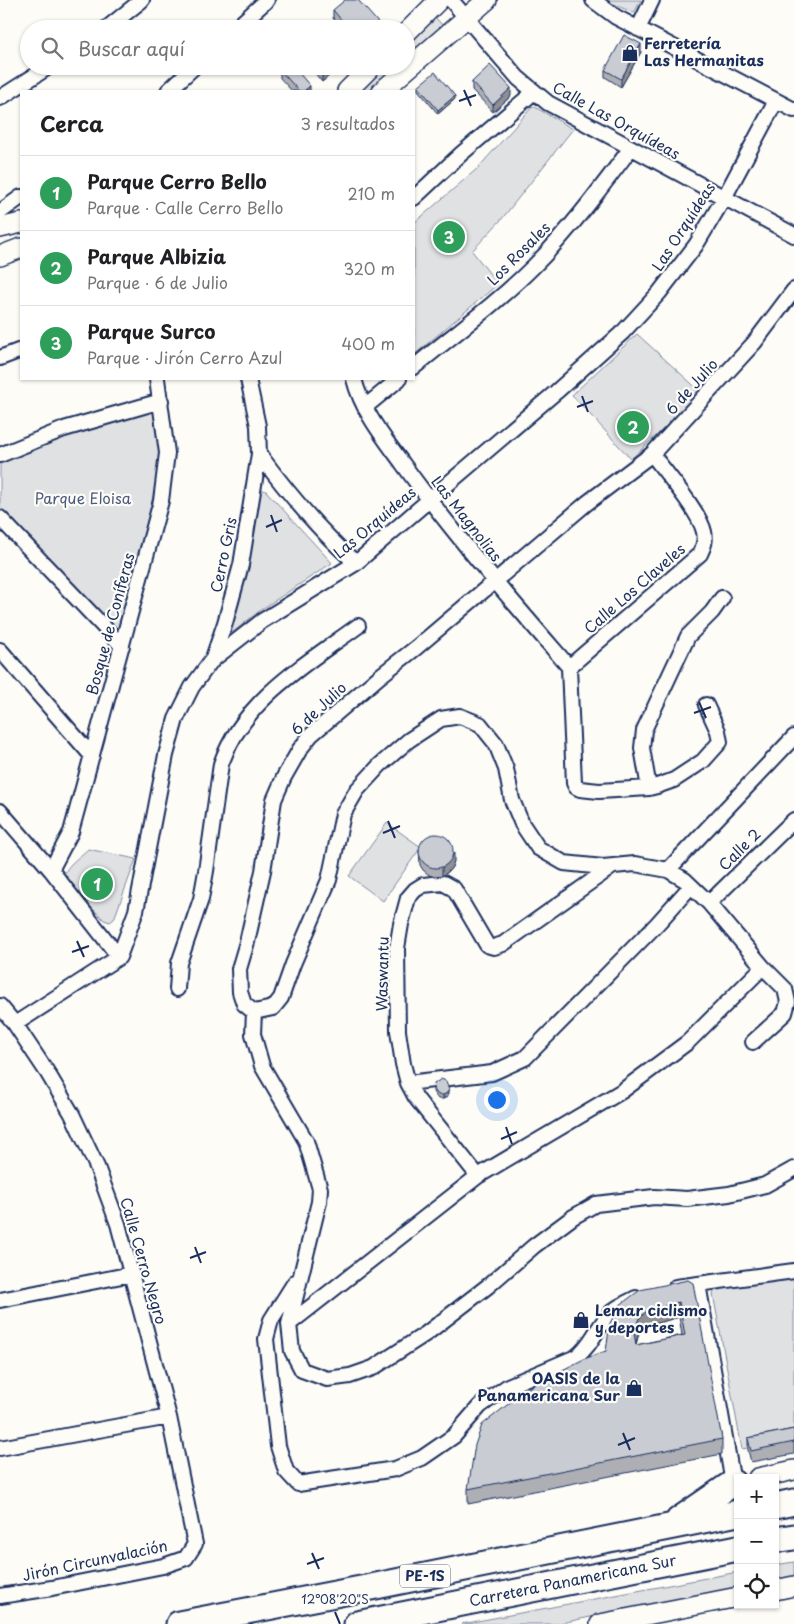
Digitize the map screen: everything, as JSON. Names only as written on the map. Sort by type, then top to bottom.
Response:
[{"type":"highway","points":[[670,1526],[734,1483]]},
{"type":"highway","points":[[779,1505],[794,1502]]},
{"type":"highway","name":"PE-1S","points":[[179,1624],[734,1514]]},
{"type":"highway","points":[[779,1539],[794,1537]]},
{"type":"highway","name":"Carretera Panamericana Sur","points":[[357,1624],[734,1549]]},
{"type":"main road","points":[[415,24],[439,0]]},
{"type":"main road","points":[[415,62],[487,0]]},
{"type":"main road","points":[[348,90],[363,75]]},
{"type":"main road","points":[[383,90],[400,75]]},
{"type":"main road","points":[[0,228],[20,223]]},
{"type":"main road","points":[[0,256],[20,248]]},
{"type":"main road","points":[[776,1474],[794,1470]]},
{"type":"main road","points":[[779,1589],[794,1586]]},
{"type":"main road","points":[[600,1624],[734,1598]]},
{"type":"street","points":[[117,20],[142,0]]},
{"type":"street","points":[[245,20],[266,0]]},
{"type":"street","name":"Calle Las Orquídeas","points":[[451,0],[533,93],[548,103],[794,235]]},
{"type":"street","points":[[593,0],[616,17],[794,110]]},
{"type":"street","points":[[638,28],[652,0]]},
{"type":"street","points":[[0,98],[36,75]]},
{"type":"street","points":[[176,89],[188,75]]},
{"type":"street","points":[[415,197],[461,154],[533,93]]},
{"type":"street","name":"Las Orquídeas","points":[[119,957],[136,911],[166,755],[176,719],[192,687],[211,661],[262,621],[356,564],[623,332],[674,274],[696,245],[724,198],[776,101]]},
{"type":"street","name":"Los Rosales","points":[[415,366],[510,289],[535,265],[590,203],[631,148]]},
{"type":"street","points":[[0,212],[20,198]]},
{"type":"street","name":"6 de Julio","points":[[254,1012],[244,1004],[240,992],[239,969],[263,871],[274,800],[284,777],[300,749],[311,735],[380,676],[588,503],[652,454],[754,343],[794,290]]},
{"type":"street","points":[[0,358],[20,350]]},
{"type":"street","name":"Bosque de Coníferas","points":[[51,870],[71,832],[161,502],[167,453],[158,380]]},
{"type":"street","name":"Cerro Gris","points":[[211,661],[225,623],[240,565],[259,454],[258,426],[248,380]]},
{"type":"street","name":"Las Magnolias","points":[[354,380],[365,407],[379,430],[429,500],[495,582],[569,667]]},
{"type":"street","points":[[365,407],[398,380]]},
{"type":"street","points":[[0,455],[64,429],[161,401]]},
{"type":"street","points":[[259,454],[281,483],[333,543],[356,564]]},
{"type":"street","name":"Calle Los Claveles","points":[[569,667],[700,554],[705,545],[704,532],[699,518],[652,454]]},
{"type":"street","points":[[0,518],[122,646]]},
{"type":"street","points":[[649,788],[642,748],[644,730],[688,636],[712,612],[722,598]]},
{"type":"street","points":[[177,989],[179,963],[201,898],[221,764],[226,748],[236,730],[255,706],[296,671],[358,626]]},
{"type":"street","points":[[0,650],[92,756]]},
{"type":"street","points":[[569,667],[574,783],[580,789],[599,791],[649,788],[674,780],[703,761],[720,742],[718,731],[706,705]]},
{"type":"street","points":[[752,1042],[785,1013],[789,984],[763,967],[710,903],[685,880],[668,870],[635,864],[603,867],[564,863],[538,848],[522,824],[512,800],[506,769],[496,744],[480,724],[460,716],[440,720],[409,740],[380,765],[357,790],[343,814],[329,880],[293,964],[281,998],[273,1008],[254,1012],[253,1034],[262,1066],[306,1141],[320,1189],[319,1202],[289,1324],[292,1351],[302,1370],[327,1378],[350,1376],[373,1368],[427,1333],[488,1286],[534,1246],[573,1217],[596,1204],[654,1197],[687,1199],[728,1194],[765,1185],[794,1169]]},
{"type":"street","points":[[668,870],[794,736]]},
{"type":"street","points":[[0,812],[51,870],[119,957],[15,1024]]},
{"type":"street","name":"Calle 2","points":[[710,903],[794,820]]},
{"type":"street","name":"Waswantu","points":[[478,1176],[416,1098],[408,1082],[403,1064],[398,1031],[397,948],[408,898],[414,890],[423,885],[433,883],[443,883],[454,889],[487,945],[494,947],[503,944],[613,866]]},
{"type":"street","points":[[408,1082],[492,1074],[525,1058],[657,924],[691,886]]},
{"type":"street","points":[[289,1324],[478,1176],[629,1085],[688,1042],[763,967]]},
{"type":"street","name":"Calle Cerro Negro","points":[[0,1006],[15,1024],[72,1114],[97,1167],[118,1224],[169,1417],[194,1531],[196,1544],[193,1549]]},
{"type":"street","points":[[301,1272],[271,1320],[266,1340],[278,1446],[286,1471],[298,1484],[395,1469],[422,1458],[454,1436],[480,1406],[508,1386],[576,1357],[585,1351],[607,1316],[646,1292]]},
{"type":"street","points":[[663,1290],[794,1272]]},
{"type":"street","points":[[0,1300],[132,1274]]},
{"type":"street","points":[[698,1284],[734,1474]]},
{"type":"street","points":[[0,1448],[169,1417]]},
{"type":"street","name":"Jirón Circunvalación","points":[[0,1596],[52,1588],[163,1566],[186,1558],[193,1549]]},
{"type":"green space","points":[[604,0],[641,0],[634,13]]},
{"type":"green space","points":[[434,16],[444,27],[415,52],[415,34]]},
{"type":"green space","points":[[373,75],[390,75],[372,90],[358,90]]},
{"type":"green space","points":[[533,106],[573,129],[501,220],[472,251],[498,284],[415,354],[415,222],[478,168]]},
{"type":"green space","points":[[637,334],[702,393],[631,459],[572,395]]},
{"type":"green space","name":"Parque Eloisa","points":[[155,409],[162,456],[121,638],[0,508],[0,461],[89,426]]},
{"type":"green space","points":[[263,490],[332,563],[262,609],[233,632],[231,631],[261,492]]},
{"type":"green space","points":[[387,823],[421,847],[383,901],[349,876]]},
{"type":"green space","points":[[88,849],[136,859],[114,919],[110,922],[104,920],[64,879],[69,866]]},
{"type":"green space","points":[[794,1277],[794,1439],[742,1449],[713,1294],[717,1287]]},
{"type":"green space","points":[[794,1562],[794,1576],[779,1579],[779,1564]]},
{"type":"green space","points":[[734,1573],[734,1588],[556,1624],[462,1624]]},
{"type":"building","points":[[345,0],[358,0],[376,20],[341,20],[333,10]]},
{"type":"building","points":[[624,35],[641,44],[621,79],[605,70]]},
{"type":"building","points":[[490,65],[511,88],[493,105],[472,82]]},
{"type":"building","points":[[435,72],[455,96],[438,110],[418,86]]},
{"type":"building","points":[[285,75],[301,75],[310,86],[305,90],[298,90]]},
{"type":"building","points":[[436,834],[443,835],[448,839],[452,844],[452,858],[448,863],[443,867],[436,868],[429,867],[424,863],[420,858],[419,851],[420,844],[424,839],[429,835]]},
{"type":"building","points":[[441,1079],[446,1081],[449,1089],[447,1093],[438,1095],[433,1088],[434,1084]]},
{"type":"building","name":"OASIS de la Panamericana Sur","points":[[688,1280],[693,1283],[722,1439],[468,1489],[475,1445],[482,1425],[531,1386],[584,1359],[606,1351],[610,1323],[620,1305],[640,1290]],"holes":[[[679,1302],[685,1335],[636,1345],[634,1333],[639,1318],[647,1311]]]},
{"type":"building","points":[[794,1429],[794,1442],[751,1451],[748,1438]]},
{"type":"place","name":"Ferretería Las Hermanitas","points":[[630,53]]},
{"type":"place","name":"Parque Surco","points":[[449,237]]},
{"type":"place","name":"Parque Albizia","points":[[633,427]]},
{"type":"place","name":"Parque Cerro Bello","points":[[97,884]]},
{"type":"place","name":"Lemar ciclismo y deportes","points":[[581,1320]]},
{"type":"place","name":"OASIS de la Panamericana Sur","points":[[634,1388]]}]
